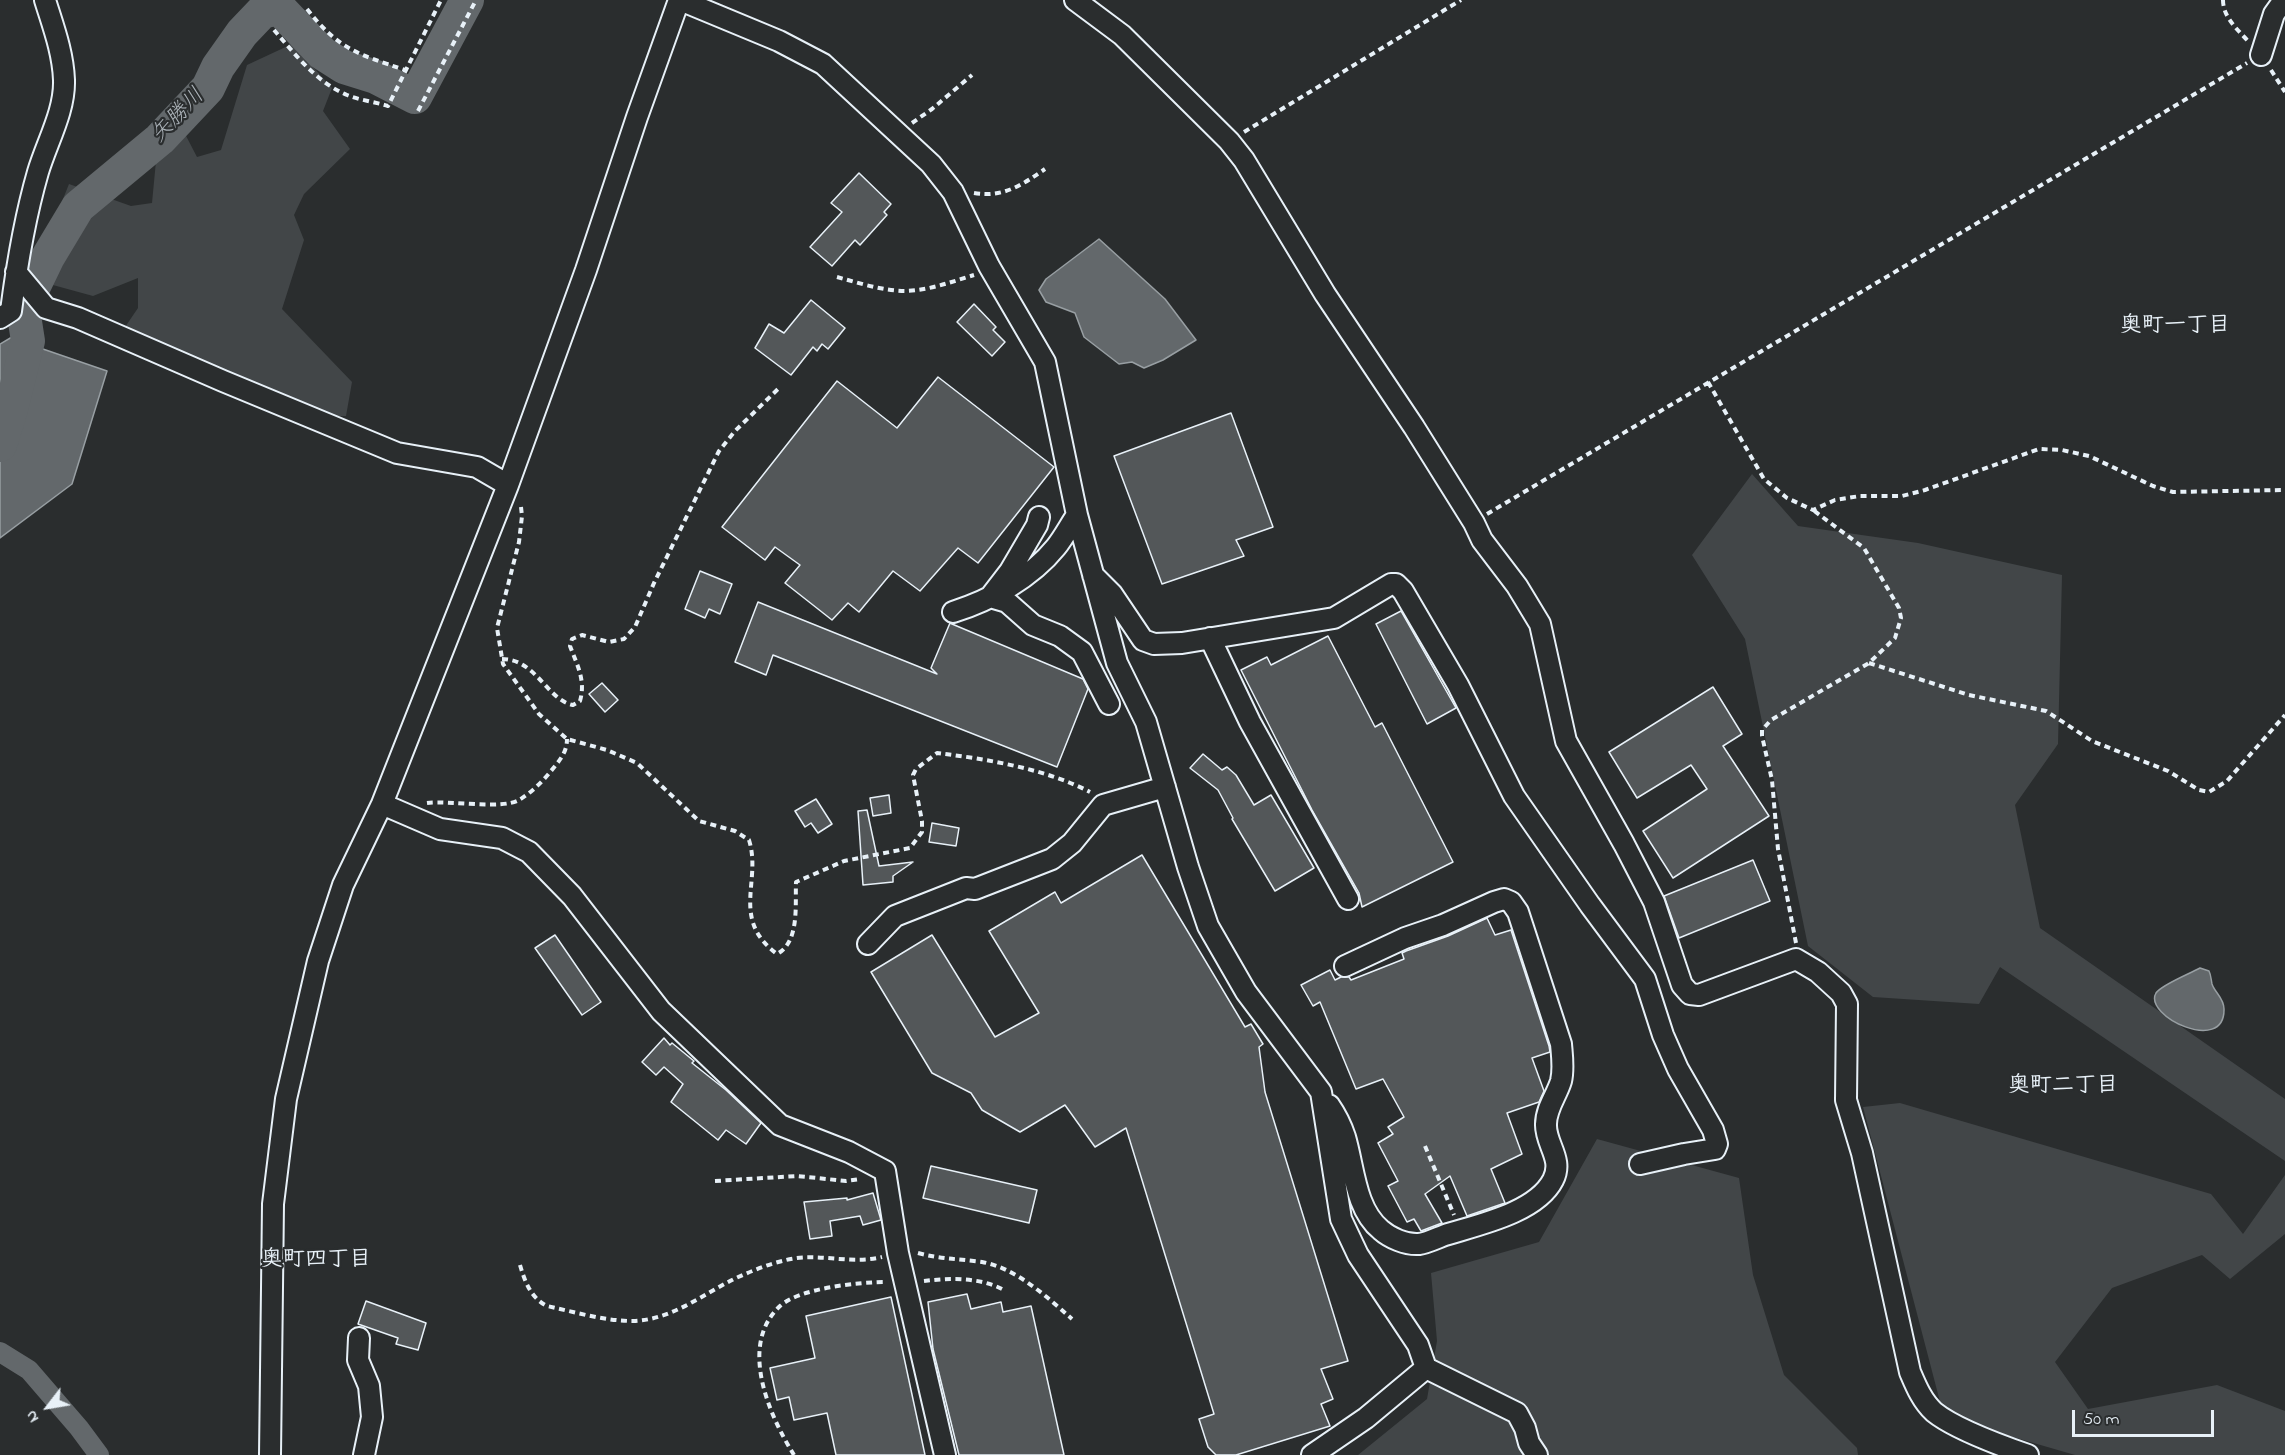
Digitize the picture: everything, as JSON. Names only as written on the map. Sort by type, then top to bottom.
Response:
[{"type":"street","points":[[0,318],[11,310],[28,210],[38,171],[58,116],[64,81],[60,49],[45,0]]},
{"type":"street","points":[[270,1455],[273,1204],[286,1099],[318,961],[343,885],[382,804],[508,485],[680,0],[779,41],[823,64],[931,164],[952,191],[989,266],[1045,362],[1077,515],[1117,663],[1146,722],[1188,867],[1208,926],[1246,992],[1321,1092],[1339,1120],[1366,1211],[1380,1229],[1398,1241],[1419,1244],[1479,1226],[1519,1209],[1542,1194],[1553,1180],[1557,1166],[1546,1131],[1545,1120],[1561,1080],[1563,1064],[1561,1044],[1518,912],[1511,902],[1504,899],[1494,902],[1443,925],[1405,938],[1345,966]]},
{"type":"street","points":[[1075,0],[1122,35],[1229,141],[1244,160],[1325,294],[1414,427],[1474,523],[1482,540],[1517,586],[1540,624],[1566,741],[1654,902],[1682,985],[1690,994],[1699,995],[1796,959],[1818,972],[1841,993],[1847,1004],[1846,1100],[1862,1153],[1910,1372],[1920,1396],[1934,1412],[1954,1424],[2028,1455]]},
{"type":"street","points":[[2261,55],[2274,14],[2284,0]]},
{"type":"street","points":[[16,272],[46,308],[78,318],[397,453],[477,467],[508,485]]},
{"type":"street","points":[[953,612],[977,604],[1029,573],[1056,547],[1077,515]]},
{"type":"street","points":[[990,597],[1010,571],[1039,517]]},
{"type":"street","points":[[1091,573],[1112,594],[1143,640],[1155,644],[1210,638],[1334,618],[1390,584],[1396,584],[1403,591],[1458,686],[1514,795],[1590,905],[1645,979],[1663,1035],[1678,1069],[1713,1130],[1717,1144],[1715,1149],[1640,1164]]},
{"type":"street","points":[[990,597],[1007,602],[1033,625],[1060,636],[1082,652],[1109,704]]},
{"type":"street","points":[[1210,638],[1250,722],[1348,898]]},
{"type":"street","points":[[868,944],[895,916],[966,888],[975,890],[1052,859],[1072,843],[1103,805],[1165,787]]},
{"type":"street","points":[[382,804],[440,829],[502,838],[529,852],[572,896],[662,1011],[780,1125],[849,1152],[885,1171],[897,1250],[945,1455]]},
{"type":"street","points":[[1321,1092],[1341,1219],[1358,1255],[1418,1345],[1426,1368],[1517,1413],[1525,1428],[1529,1443],[1537,1455]]},
{"type":"street","points":[[359,1338],[358,1360],[369,1386],[372,1417],[364,1455]]},
{"type":"street","points":[[1312,1455],[1365,1418],[1426,1368]]},
{"type":"path","points":[[274,30],[312,72],[335,88],[348,95],[388,106],[441,0]]},
{"type":"path","points":[[418,111],[476,0]]},
{"type":"path","points":[[1229,141],[1461,0]]},
{"type":"path","points":[[2223,0],[2223,8],[2232,23],[2261,55],[2285,92]]},
{"type":"path","points":[[307,9],[336,41],[353,52],[405,70]]},
{"type":"path","points":[[1474,523],[2261,55]]},
{"type":"path","points":[[898,132],[932,110],[972,75]]},
{"type":"path","points":[[952,191],[957,189],[977,194],[998,195],[1028,181],[1045,169]]},
{"type":"path","points":[[837,277],[904,291],[937,287],[980,273],[989,266]]},
{"type":"path","points":[[1708,382],[1764,479],[1787,498],[1813,510],[1864,548],[1899,608],[1901,618],[1895,638],[1869,663],[1771,720],[1762,730],[1774,789],[1778,849],[1796,940],[1796,959]]},
{"type":"path","points":[[502,659],[514,659],[532,672],[566,704],[573,705],[580,701],[584,688],[582,675],[570,646],[572,639],[582,634],[609,642],[624,639],[634,627],[719,451],[735,431],[778,389]]},
{"type":"path","points":[[1813,510],[1835,500],[1860,496],[1902,496],[1925,490],[2039,449],[2062,450],[2089,456],[2153,486],[2173,492],[2285,490]]},
{"type":"path","points":[[508,485],[520,500],[522,516],[519,542],[497,628],[503,664],[539,714],[567,739],[607,750],[637,763],[699,821],[735,831],[749,840],[753,854],[749,897],[754,927],[766,946],[777,954],[784,951],[792,934],[796,882],[844,861],[910,848],[918,839],[922,832],[922,821],[913,775],[916,769],[937,753],[967,757],[1051,776],[1089,791],[1103,805]]},
{"type":"path","points":[[1869,663],[1969,695],[2046,711],[2092,741],[2168,771],[2199,790],[2209,792],[2227,781],[2285,715]]},
{"type":"path","points":[[401,812],[411,805],[432,802],[498,804],[518,801],[547,776],[562,758],[567,747],[567,739]]},
{"type":"path","points":[[1425,1146],[1461,1231]]},
{"type":"path","points":[[715,1181],[797,1176],[846,1182],[870,1178],[885,1171]]},
{"type":"path","points":[[520,1266],[526,1285],[538,1302],[606,1319],[634,1321],[655,1318],[677,1310],[736,1278],[788,1259],[810,1256],[850,1261],[872,1259],[897,1250],[942,1259],[983,1262],[1004,1269],[1045,1296],[1072,1319]]},
{"type":"path","points":[[794,1455],[775,1420],[765,1390],[760,1361],[762,1339],[768,1320],[781,1305],[799,1294],[814,1290],[883,1282],[905,1283],[943,1279],[977,1281],[1002,1289]]},
{"type":"shaded area","points":[[292,44],[332,88],[323,111],[350,149],[304,194],[294,215],[304,240],[282,309],[352,382],[346,416],[332,416],[123,330],[138,308],[138,278],[93,296],[31,279],[69,184],[131,206],[152,203],[156,161],[184,132],[197,157],[221,150],[247,65]]},
{"type":"shaded area","points":[[1099,239],[1165,299],[1196,340],[1163,360],[1144,368],[1132,362],[1119,364],[1084,337],[1075,313],[1046,302],[1039,290],[1046,279]]},
{"type":"shaded area","points":[[17,334],[40,348],[107,371],[72,484],[0,538],[0,344]]},
{"type":"shaded area","points":[[1752,474],[1798,526],[1918,543],[2062,575],[2058,744],[2015,805],[2040,928],[2285,1099],[2285,1161],[2000,967],[1979,1004],[1873,997],[1808,946],[1745,639],[1692,555]]},
{"type":"shaded area","points":[[2200,968],[2209,971],[2212,984],[2224,1005],[2221,1022],[2212,1029],[2199,1030],[2186,1027],[2161,1012],[2155,1002],[2156,993],[2159,990]]},
{"type":"shaded area","points":[[1900,1103],[2211,1194],[2243,1234],[2285,1175],[2285,1234],[2230,1279],[2202,1255],[2112,1288],[2055,1362],[2088,1409],[2217,1385],[2285,1411],[2285,1455],[2075,1455],[1944,1417],[1863,1107]]},
{"type":"shaded area","points":[[1597,1139],[1739,1178],[1753,1275],[1784,1375],[1857,1448],[1858,1455],[1358,1455],[1427,1399],[1437,1341],[1431,1273],[1539,1242]]},
{"type":"building","points":[[859,173],[891,204],[884,212],[887,215],[860,245],[855,240],[832,266],[810,247],[842,212],[831,203]]},
{"type":"building","points":[[811,300],[845,328],[828,349],[822,344],[817,351],[813,347],[791,375],[755,348],[769,324],[784,333]]},
{"type":"building","points":[[974,304],[996,327],[993,330],[1005,342],[992,356],[957,322]]},
{"type":"building","points":[[938,377],[1054,467],[978,563],[958,548],[920,591],[893,571],[859,612],[848,603],[832,620],[785,583],[800,565],[775,547],[765,560],[722,527],[837,381],[897,428]]},
{"type":"building","points":[[1231,413],[1273,527],[1236,540],[1244,556],[1162,584],[1114,456]]},
{"type":"building","points":[[700,571],[732,584],[720,614],[709,609],[705,618],[685,609]]},
{"type":"building","points":[[758,602],[937,674],[931,668],[950,623],[1083,679],[1088,689],[1057,767],[773,655],[766,675],[735,662]]},
{"type":"building","points":[[1401,611],[1456,708],[1427,724],[1376,624]]},
{"type":"building","points":[[1328,636],[1375,727],[1382,723],[1453,862],[1362,907],[1359,893],[1312,810],[1241,670],[1267,657],[1271,665]]},
{"type":"building","points":[[602,683],[618,700],[605,712],[589,694]]},
{"type":"building","points":[[1713,687],[1742,734],[1723,746],[1769,816],[1673,878],[1643,831],[1707,789],[1691,765],[1637,798],[1609,752]]},
{"type":"building","points":[[1203,754],[1222,770],[1227,767],[1236,775],[1254,805],[1271,795],[1314,868],[1275,891],[1232,819],[1218,790],[1190,768]]},
{"type":"building","points":[[889,795],[891,813],[873,816],[870,798]]},
{"type":"building","points":[[816,799],[832,824],[818,833],[811,823],[805,827],[795,811]]},
{"type":"building","points":[[867,810],[879,866],[913,862],[893,876],[893,882],[863,885],[858,811]]},
{"type":"building","points":[[932,823],[959,828],[956,846],[929,842]]},
{"type":"building","points":[[1142,855],[1245,1027],[1251,1024],[1263,1044],[1259,1047],[1265,1092],[1348,1361],[1321,1369],[1333,1399],[1321,1404],[1330,1426],[1236,1455],[1216,1455],[1208,1447],[1199,1419],[1214,1414],[1126,1128],[1095,1147],[1065,1105],[1020,1132],[982,1110],[971,1093],[932,1073],[871,972],[932,935],[995,1037],[1039,1013],[989,931],[1055,892],[1061,903]]},
{"type":"building","points":[[1753,860],[1770,901],[1679,938],[1664,896]]},
{"type":"building","points":[[1487,918],[1495,935],[1511,930],[1549,1046],[1550,1052],[1532,1058],[1544,1091],[1539,1102],[1507,1113],[1522,1154],[1491,1169],[1505,1203],[1467,1216],[1450,1176],[1425,1194],[1442,1223],[1421,1231],[1414,1219],[1407,1222],[1388,1186],[1398,1181],[1378,1143],[1393,1134],[1388,1127],[1404,1117],[1383,1079],[1356,1089],[1320,1002],[1313,1006],[1301,985],[1330,970],[1335,980],[1349,977],[1351,980],[1404,959],[1402,953],[1406,951],[1448,936]]},
{"type":"building","points":[[555,935],[601,1002],[582,1015],[535,948]]},
{"type":"building","points":[[664,1038],[670,1045],[672,1043],[694,1061],[692,1063],[726,1090],[761,1123],[746,1144],[726,1130],[718,1140],[671,1102],[683,1084],[664,1067],[656,1075],[642,1062]]},
{"type":"building","points":[[931,1166],[1037,1190],[1029,1223],[923,1198]]},
{"type":"building","points":[[873,1193],[881,1220],[863,1225],[860,1216],[830,1221],[832,1236],[810,1239],[804,1202],[847,1198],[847,1200]]},
{"type":"building","points":[[967,1294],[971,1309],[1001,1302],[1003,1312],[1031,1306],[1064,1455],[959,1455],[933,1349],[928,1302]]},
{"type":"building","points":[[891,1297],[925,1455],[836,1455],[827,1413],[794,1420],[789,1397],[777,1400],[770,1368],[815,1358],[806,1316]]},
{"type":"building","points":[[366,1301],[426,1323],[418,1350],[396,1344],[398,1338],[358,1324]]},
{"type":"waterway","name":"矢勝川","points":[[0,445],[28,341],[23,309],[48,257],[78,207],[160,139],[208,88],[218,67],[242,33],[262,12],[279,8],[322,53],[344,67],[376,77],[415,97],[467,0]]},
{"type":"waterway","points":[[0,1352],[29,1370],[99,1455]]},
{"type":"district","name":"奥町一丁目","points":[[2175,327]]},
{"type":"district","name":"奥町二丁目","points":[[2063,1087]]},
{"type":"district","name":"奥町四丁目","points":[[316,1261]]}]
